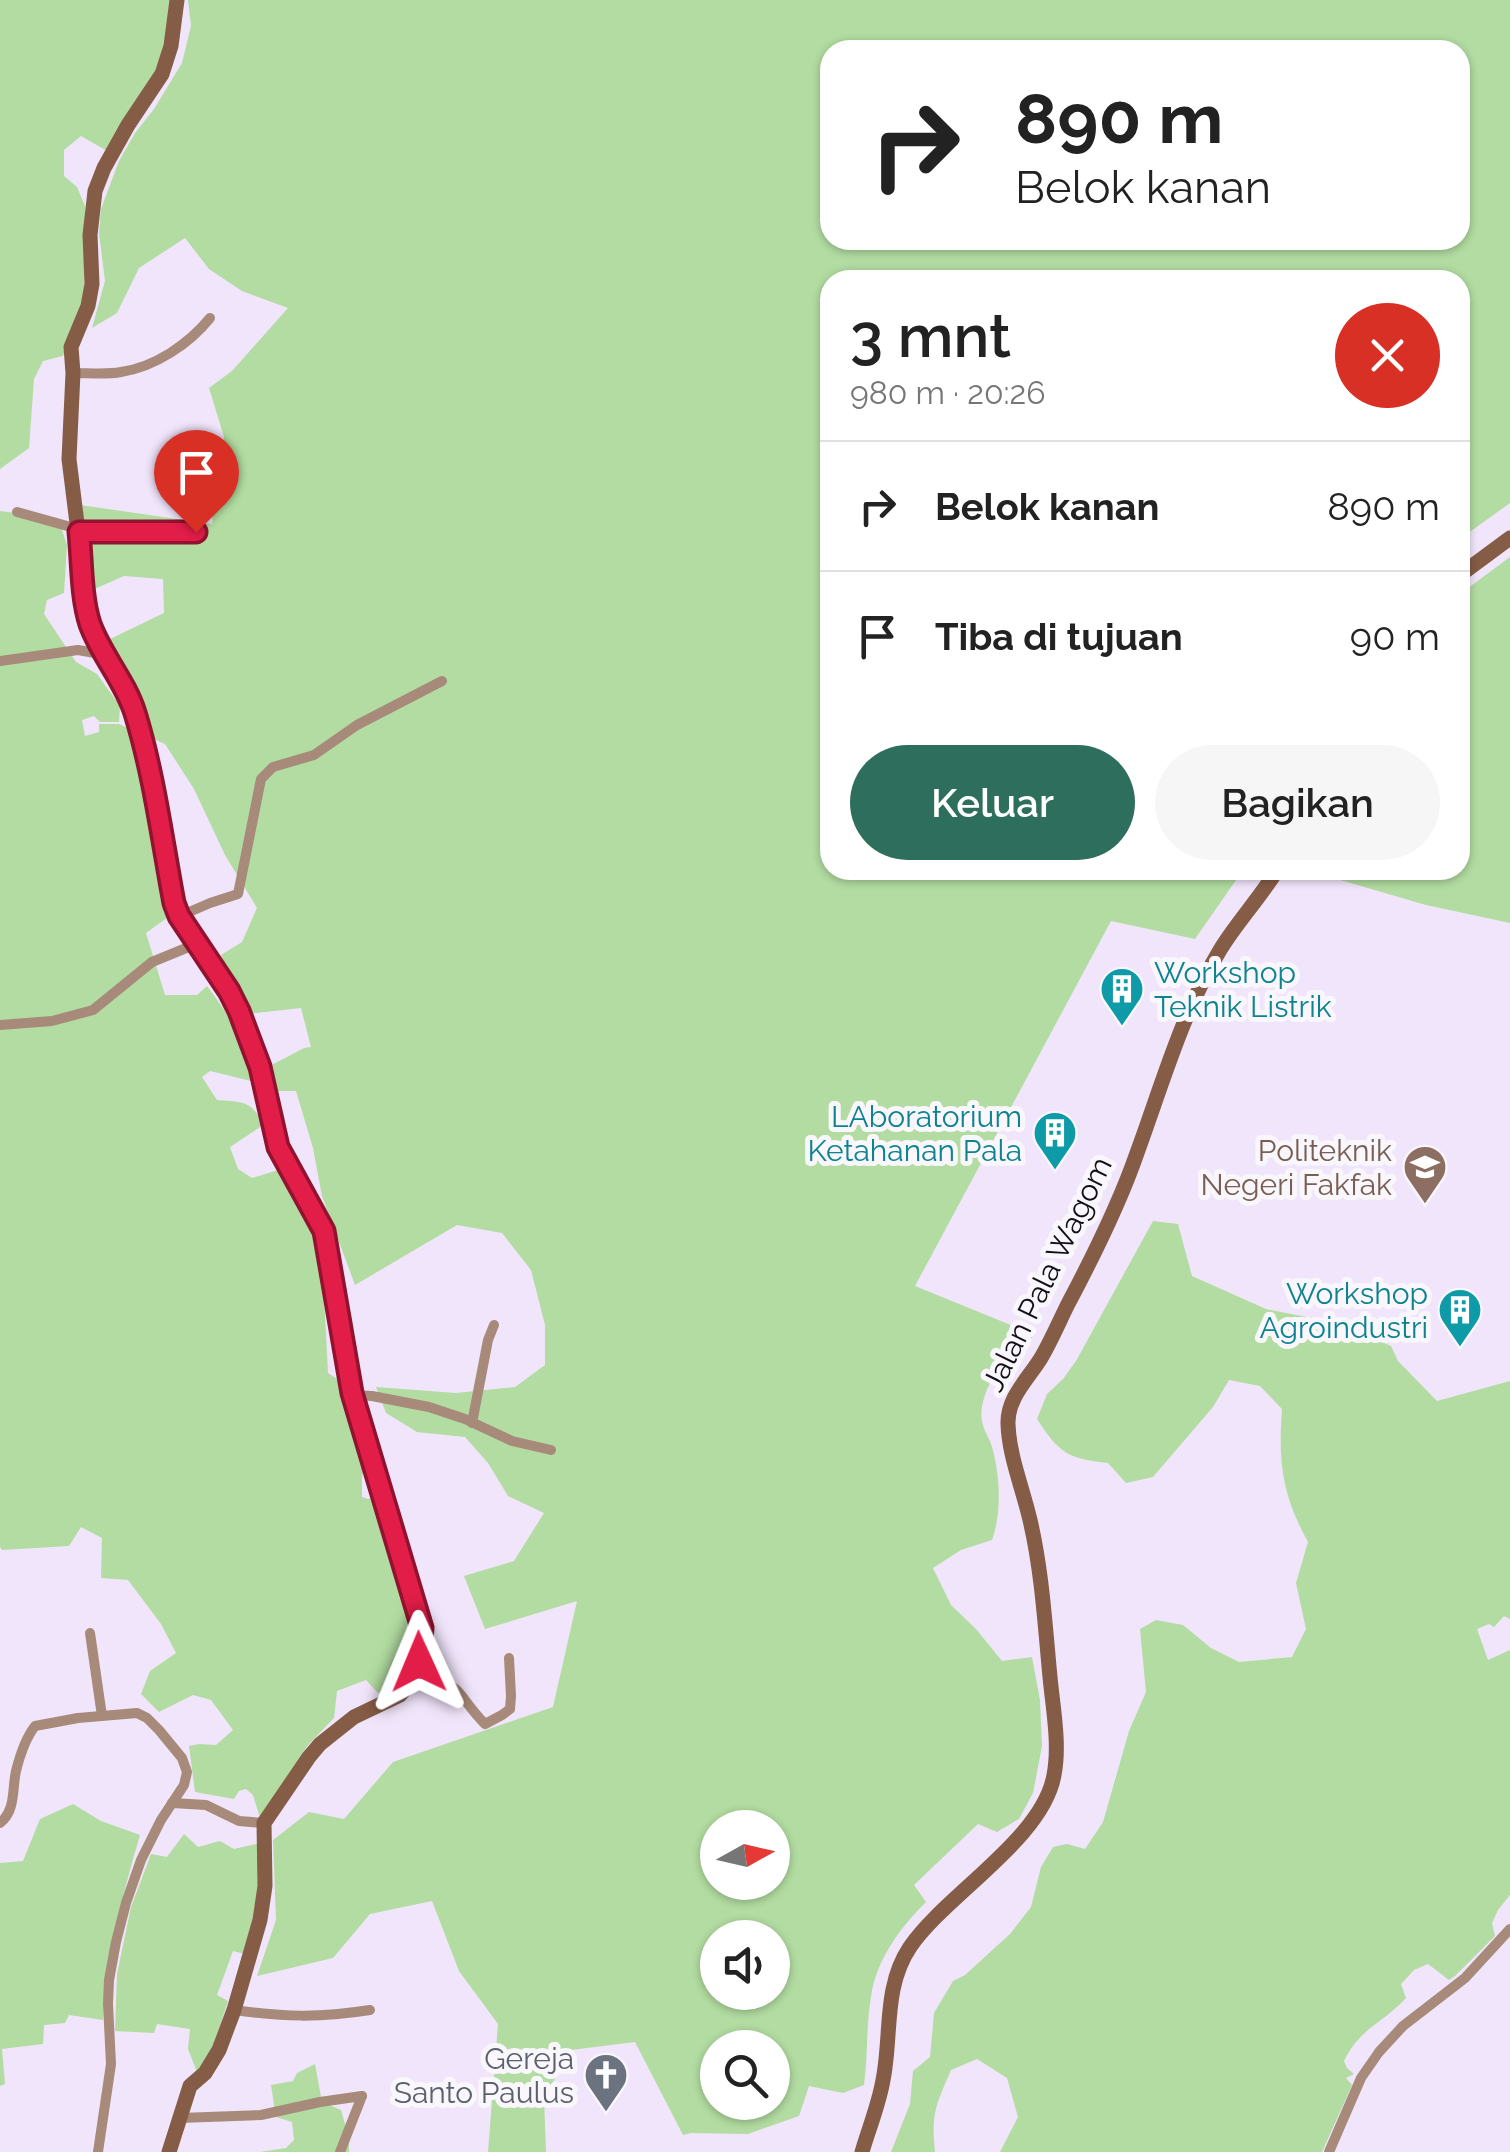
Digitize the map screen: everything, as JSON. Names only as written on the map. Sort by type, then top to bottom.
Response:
[{"type":"main road","points":[[169,2152],[190,2086],[212,2064],[234,2010],[264,1906],[264,1822],[320,1744],[354,1717],[400,1696],[419,1662],[422,1628],[353,1395],[324,1231],[278,1147],[260,1067],[239,1011],[174,903],[139,729],[127,691],[88,620],[69,459],[71,347],[88,306],[92,284],[90,235],[95,191],[128,125],[162,74],[171,46],[177,0]]},
{"type":"main road","points":[[1470,568],[1510,538]]},
{"type":"main road","name":"Jalan Pala Wagom","points":[[862,2152],[884,2079],[893,1990],[906,1955],[934,1920],[1026,1827],[1055,1773],[1054,1719],[1038,1565],[1008,1426],[1010,1411],[1102,1238],[1162,1080],[1207,976],[1220,950],[1270,880]]},
{"type":"street","points":[[72,373],[137,369],[171,352],[198,333],[210,318]]},
{"type":"street","points":[[17,512],[78,530],[203,530]]},
{"type":"street","points":[[0,660],[78,650],[106,654]]},
{"type":"street","points":[[180,916],[238,894],[260,780],[273,767],[314,755],[357,724],[442,680]]},
{"type":"street","points":[[0,1024],[52,1021],[93,1010],[152,962],[196,944]]},
{"type":"street","points":[[472,1423],[494,1325]]},
{"type":"street","points":[[353,1395],[429,1407],[512,1441],[551,1450]]},
{"type":"street","points":[[90,1633],[102,1716]]},
{"type":"street","points":[[408,1686],[445,1682],[457,1688],[485,1724],[510,1708],[509,1658]]},
{"type":"street","points":[[0,1823],[9,1814],[16,1772],[25,1742],[35,1726],[102,1716],[141,1715],[159,1730],[186,1765],[187,1778],[141,1860],[116,1942],[108,2004],[111,2064],[98,2152]]},
{"type":"street","points":[[172,1803],[206,1805],[239,1821],[264,1822]]},
{"type":"street","points":[[1330,2152],[1361,2078],[1379,2052],[1396,2033],[1465,1978],[1510,1929]]},
{"type":"street","points":[[234,2010],[281,2016],[370,2010]]},
{"type":"street","points":[[180,2118],[262,2115],[362,2096],[340,2152]]},
{"type":"green space","points":[[0,0],[173,0],[166,64],[109,152],[81,136],[64,150],[64,176],[77,187],[85,206],[84,295],[63,356],[43,361],[34,379],[29,448],[0,469]]},
{"type":"green space","points":[[188,0],[1510,0],[1510,503],[1470,532],[1470,270],[820,270],[820,880],[1236,880],[1195,939],[1111,921],[915,1286],[1035,1335],[1000,1367],[983,1403],[982,1418],[998,1481],[999,1506],[992,1540],[961,1550],[933,1568],[951,1605],[1002,1661],[1032,1657],[1040,1700],[1042,1746],[1033,1793],[1019,1819],[997,1832],[978,1824],[914,1885],[926,1902],[898,1934],[878,1970],[869,2008],[864,2085],[843,2093],[809,2086],[799,2116],[790,2119],[790,2030],[700,2030],[700,2120],[788,2120],[748,2134],[683,2135],[635,2042],[571,2050],[544,2098],[546,2152],[488,2152],[498,2024],[459,1971],[432,1901],[370,1914],[333,1958],[257,1976],[276,1920],[273,1840],[309,1812],[344,1819],[393,1762],[553,1707],[577,1601],[485,1629],[464,1576],[514,1561],[544,1513],[508,1496],[488,1463],[465,1437],[417,1432],[386,1413],[376,1387],[456,1393],[515,1387],[545,1365],[545,1325],[531,1270],[502,1233],[457,1225],[355,1285],[322,1196],[296,1091],[275,1091],[266,1068],[311,1047],[301,1008],[246,1014],[221,955],[242,942],[257,908],[225,855],[194,789],[165,744],[143,728],[129,682],[108,640],[164,613],[163,579],[124,576],[90,591],[80,505],[212,524],[224,437],[209,388],[232,371],[288,308],[242,291],[209,269],[185,238],[139,268],[117,313],[92,328],[105,281],[99,233],[101,209],[119,161],[182,63],[191,26]]},
{"type":"green space","points":[[0,511],[58,518],[67,545],[64,593],[47,600],[44,614],[76,662],[97,674],[120,706],[119,722],[100,722],[94,716],[82,720],[85,736],[99,732],[99,724],[119,724],[132,730],[171,915],[146,933],[165,995],[197,995],[207,986],[222,1008],[241,1043],[251,1081],[210,1071],[202,1077],[217,1100],[245,1104],[255,1111],[263,1125],[230,1147],[238,1169],[252,1178],[278,1170],[315,1228],[322,1259],[328,1373],[337,1379],[364,1468],[362,1497],[376,1497],[416,1633],[410,1661],[387,1689],[378,1693],[366,1680],[337,1691],[334,1718],[308,1745],[260,1818],[253,1795],[246,1789],[234,1799],[195,1792],[189,1746],[216,1745],[233,1730],[211,1700],[193,1695],[159,1712],[141,1694],[150,1671],[176,1653],[161,1624],[128,1580],[101,1578],[102,1538],[81,1527],[69,1546],[2,1550],[0,1547]]},
{"type":"green space","points":[[1510,557],[1510,923],[1426,905],[1340,880],[1470,880],[1470,587]]},
{"type":"green space","points":[[1153,1221],[1178,1224],[1192,1276],[1266,1309],[1341,1324],[1391,1346],[1398,1361],[1437,1401],[1510,1381],[1510,1619],[1504,1616],[1494,1627],[1489,1624],[1477,1629],[1488,1660],[1510,1650],[1510,1895],[1492,1923],[1495,1936],[1455,1976],[1449,1980],[1428,1964],[1414,1970],[1401,1984],[1406,1998],[1350,2050],[1344,2061],[1354,2074],[1346,2078],[1352,2085],[1322,2152],[1000,2152],[1018,2117],[1007,2078],[977,2059],[951,2070],[936,2110],[935,2152],[891,2152],[910,2104],[913,2071],[930,2057],[934,2013],[953,1981],[965,1975],[1010,1934],[1031,1907],[1041,1867],[1053,1847],[1067,1844],[1085,1849],[1103,1822],[1129,1731],[1146,1692],[1140,1629],[1156,1620],[1183,1625],[1211,1648],[1239,1662],[1292,1657],[1306,1629],[1296,1583],[1308,1542],[1292,1509],[1284,1478],[1282,1409],[1260,1386],[1229,1380],[1213,1407],[1153,1477],[1126,1483],[1108,1463],[1066,1452],[1037,1419],[1047,1394],[1076,1361]]},
{"type":"green space","points":[[73,1804],[101,1821],[140,1835],[116,1926],[103,2020],[69,2015],[65,2023],[44,2025],[43,2044],[2,2049],[5,2084],[0,2086],[0,1863],[23,1861],[40,1819]]},
{"type":"green space","points":[[184,1834],[198,1847],[220,1841],[234,1849],[260,1843],[259,1904],[245,1954],[233,1951],[217,1995],[228,2001],[209,2059],[197,2072],[188,2049],[190,2029],[157,2024],[154,2033],[115,2031],[117,1974],[131,1907],[151,1854],[167,1857]]},
{"type":"green space","points":[[315,2064],[322,2102],[341,2110],[349,2152],[260,2152],[286,2148],[294,2140],[292,2122],[273,2116],[271,2085],[293,2081],[297,2073]]},
{"type":"place","name":"Workshop Teknik Listrik","points":[[1122,1027]]},
{"type":"place","name":"LAboratorium Ketahanan Pala","points":[[1055,1171]]},
{"type":"place","name":"Politeknik Negeri Fakfak","points":[[1425,1205]]},
{"type":"place","name":"Workshop Agroindustri","points":[[1460,1348]]},
{"type":"place","name":"Gereja Santo Paulus","points":[[606,2113]]},
{"type":"route","points":[[196,532],[79,532],[88,620],[134,710],[179,916],[239,1011],[260,1067],[278,1147],[324,1231],[352,1393],[422,1628],[419,1662]]}]
